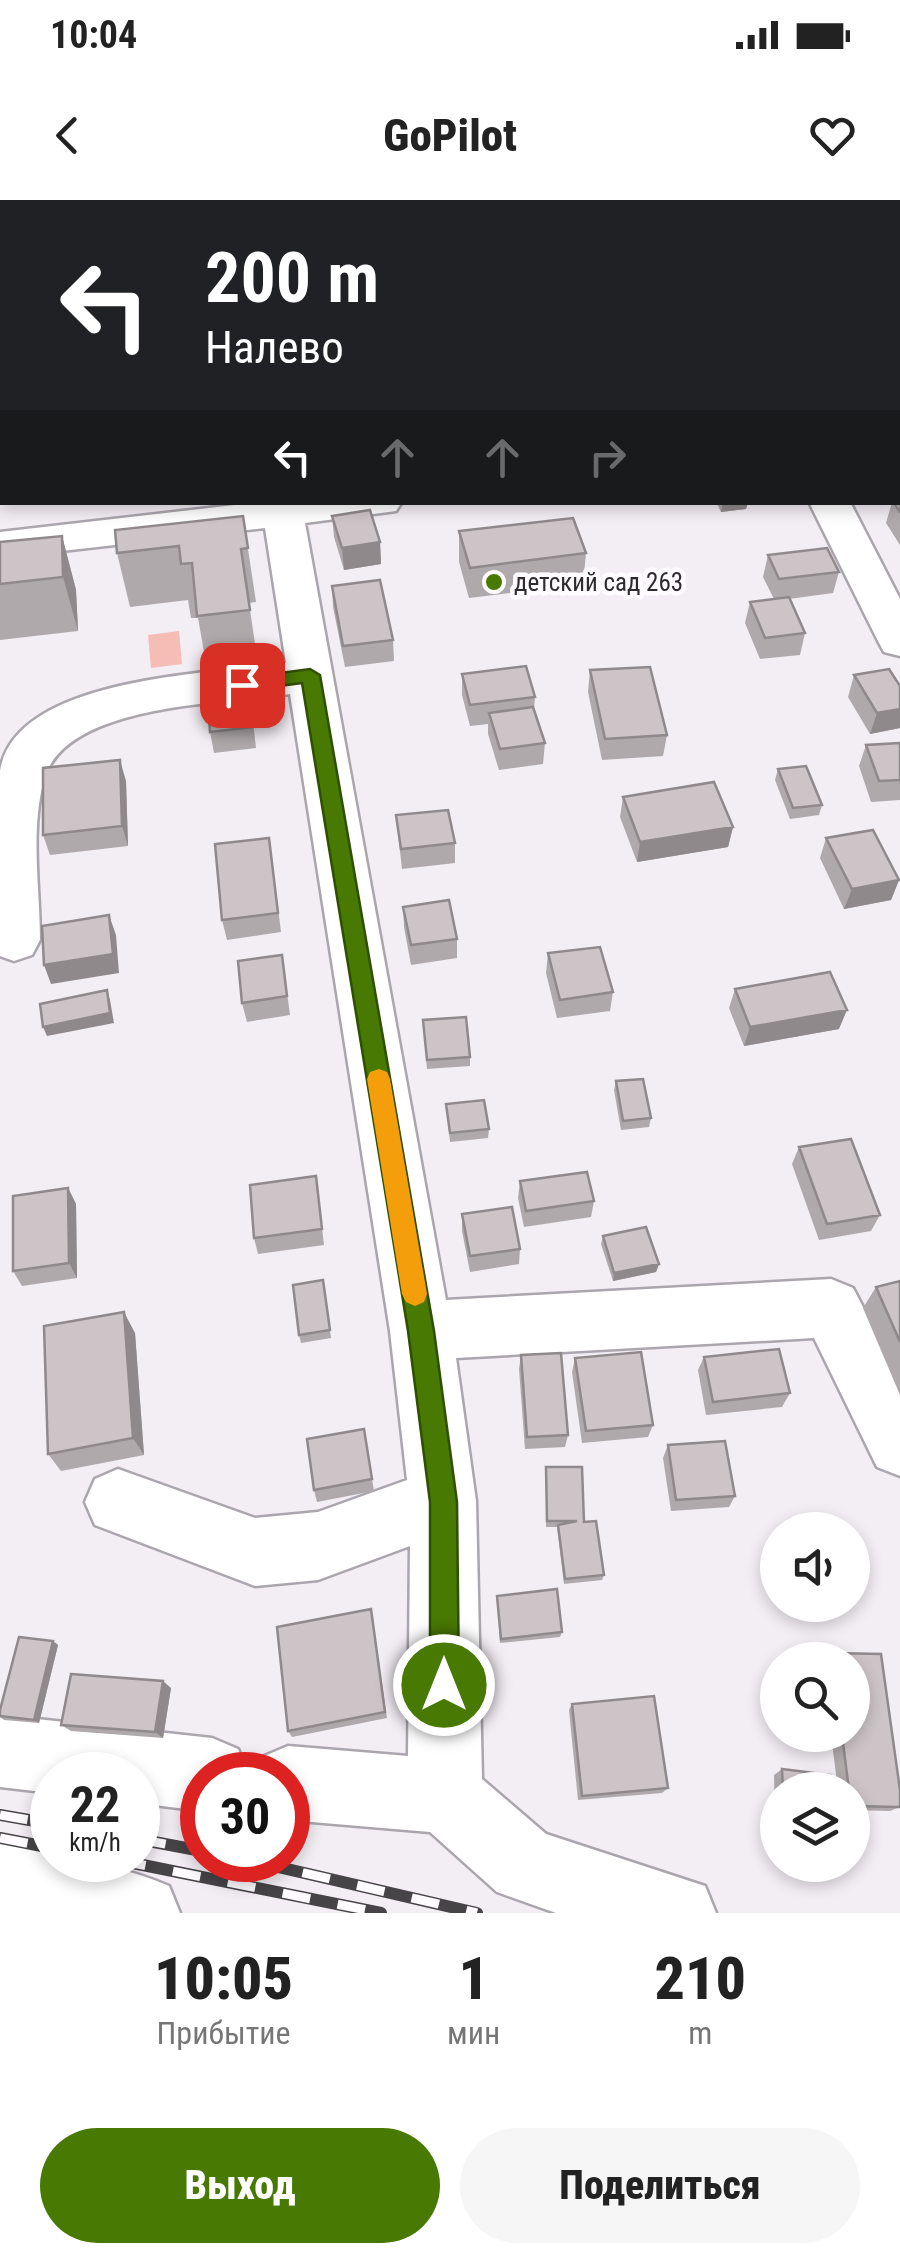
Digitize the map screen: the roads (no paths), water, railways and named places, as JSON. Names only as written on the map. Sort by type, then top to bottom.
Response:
[{"type":"street","points":[[0,545],[339,505]]},
{"type":"street","points":[[830,505],[900,641]]},
{"type":"street","points":[[282,509],[421,1331],[444,1502],[445,1796]]},
{"type":"street","points":[[14,940],[18,792],[29,758],[44,739],[63,723],[104,704],[310,675]]},
{"type":"street","points":[[421,1331],[830,1308],[900,1444]]},
{"type":"street","points":[[118,1502],[255,1552],[318,1546],[444,1502]]},
{"type":"street","points":[[0,1751],[180,1771]]},
{"type":"street","points":[[310,1785],[445,1796],[524,1865],[678,1913]]},
{"type":"street","points":[[0,1875],[105,1909]]},
{"type":"railway","points":[[0,1815],[30,1820]]},
{"type":"railway","points":[[0,1838],[30,1844]]},
{"type":"railway","points":[[160,1843],[180,1847]]},
{"type":"railway","points":[[160,1868],[381,1913]]},
{"type":"railway","points":[[310,1874],[477,1913]]},
{"type":"place","name":"детский сад 263","points":[[494,582]]}]
